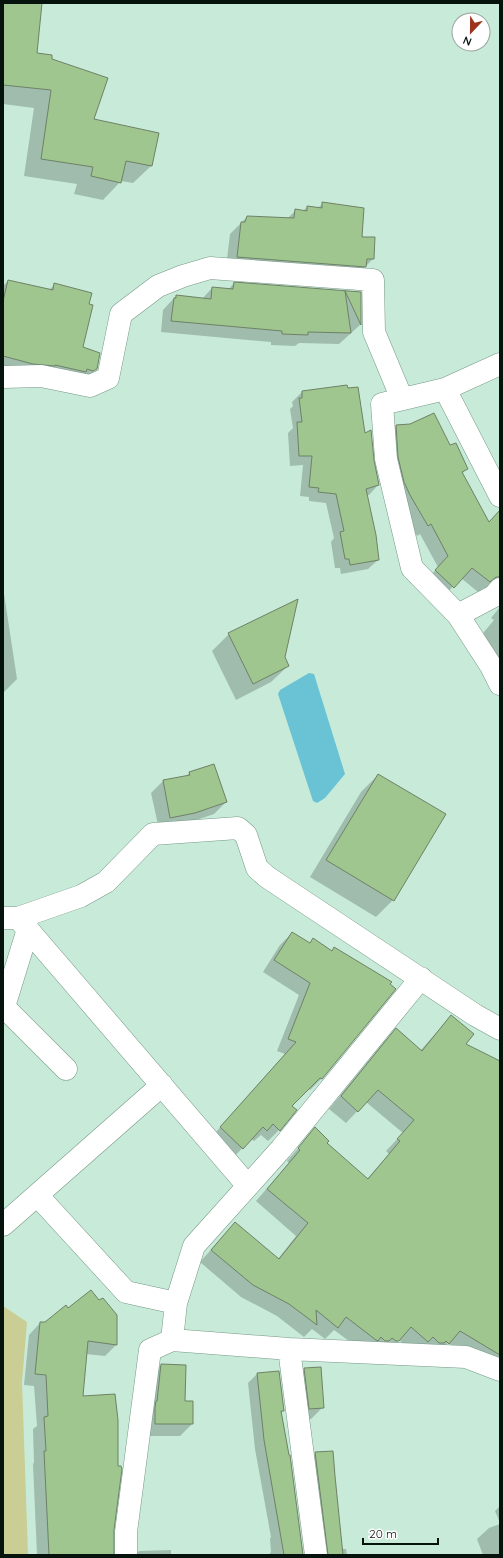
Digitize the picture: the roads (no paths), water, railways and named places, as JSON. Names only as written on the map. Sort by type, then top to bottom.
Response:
[{"type":"street","points":[[3,378],[41,376],[90,386],[108,378],[121,314],[158,286],[183,276],[210,268],[373,280],[374,332],[402,399]]},
{"type":"street","points":[[500,364],[445,389],[382,404],[386,460],[412,568],[458,615],[491,666],[500,684]]},
{"type":"street","points":[[445,389],[500,496]]},
{"type":"street","points":[[458,615],[494,596],[500,589]]},
{"type":"street","points":[[16,922],[82,896],[106,882],[153,834],[238,828],[246,835],[257,868],[267,877],[475,1015],[500,1029]]},
{"type":"street","points":[[16,922],[4,1008],[66,1069]]},
{"type":"street","points":[[16,922],[162,1085],[248,1186]]},
{"type":"street","points":[[172,1340],[176,1303],[194,1246],[281,1149],[421,978]]},
{"type":"street","points":[[3,1225],[162,1085]]},
{"type":"street","points":[[37,1195],[126,1292],[176,1303]]},
{"type":"street","points":[[126,1555],[126,1532],[150,1350],[172,1340],[289,1349],[466,1357],[500,1370]]},
{"type":"street","points":[[289,1349],[316,1555]]},
{"type":"water","points":[[309,673],[314,674],[345,774],[325,798],[317,803],[313,801],[278,694],[280,690]]}]
